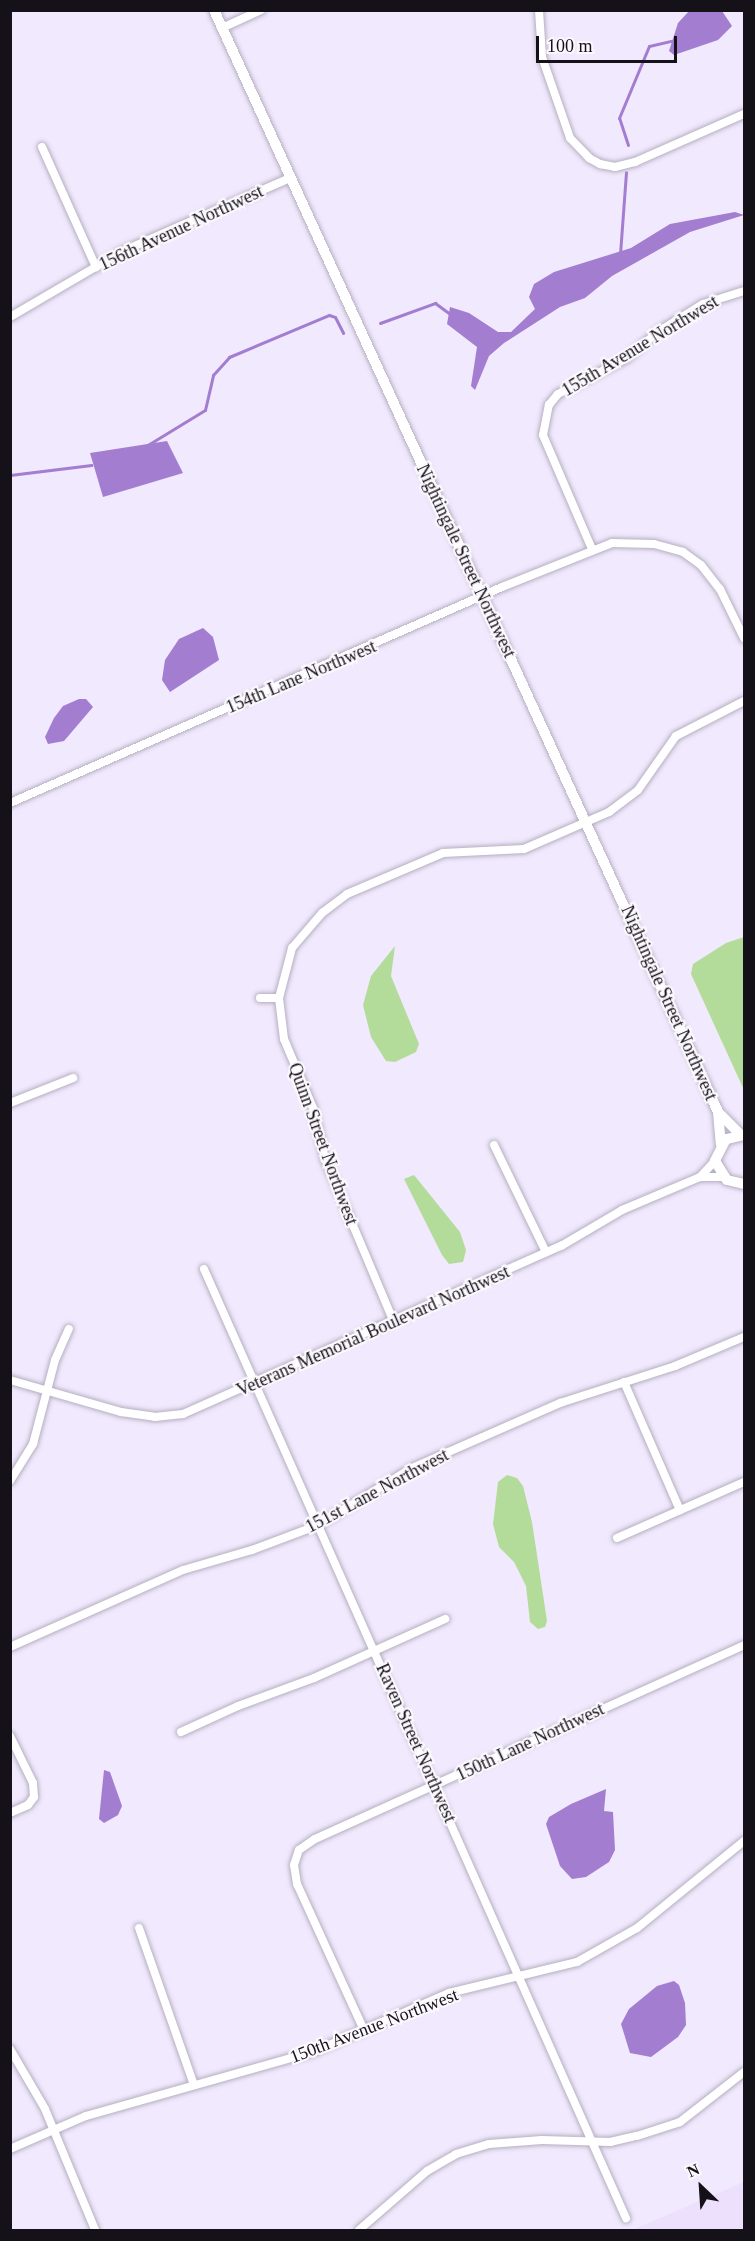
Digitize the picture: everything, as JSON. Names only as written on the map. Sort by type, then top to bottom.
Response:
[{"type":"street","name":"Nightingale Street Northwest","points":[[214,10],[718,1112],[721,1144],[715,1161]]},
{"type":"street","points":[[222,28],[261,10]]},
{"type":"street","points":[[539,10],[542,57],[570,138],[589,158],[608,165],[634,162],[744,114]]},
{"type":"street","points":[[42,147],[96,267]]},
{"type":"street","name":"156th Avenue Northwest","points":[[10,317],[123,251],[290,178]]},
{"type":"street","name":"155th Avenue Northwest","points":[[592,549],[543,435],[546,414],[558,394],[627,358],[679,319],[714,300],[744,293]]},
{"type":"street","name":"154th Lane Northwest","points":[[10,803],[592,549],[630,542],[683,552],[701,565],[720,588],[744,638]]},
{"type":"street","points":[[260,998],[279,998],[292,948],[322,913],[347,894],[443,853],[515,851],[617,807],[638,790],[667,745],[681,732],[744,701]]},
{"type":"street","name":"Quinn Street Northwest","points":[[279,998],[284,1039],[313,1108],[325,1159],[393,1320]]},
{"type":"street","points":[[10,1103],[73,1078]]},
{"type":"street","name":"Nightingale Street Northwest","points":[[718,1112],[742,1135],[721,1144]]},
{"type":"street","points":[[494,1144],[546,1252]]},
{"type":"street","points":[[700,1177],[715,1161],[723,1177],[743,1186]]},
{"type":"street","name":"Veterans Memorial Boulevard Northwest","points":[[10,1380],[121,1412],[155,1417],[183,1414],[255,1384],[546,1252],[612,1215],[700,1177],[723,1177]]},
{"type":"street","name":"Raven Street Northwest","points":[[204,1269],[626,2218]]},
{"type":"street","points":[[10,1481],[33,1444],[46,1391],[69,1329]]},
{"type":"street","name":"151st Lane Northwest","points":[[10,1647],[183,1570],[252,1550],[318,1525],[412,1468],[560,1403],[624,1382],[744,1337]]},
{"type":"street","points":[[624,1382],[680,1510]]},
{"type":"street","points":[[617,1538],[744,1482]]},
{"type":"street","points":[[180,1732],[376,1652],[445,1619]]},
{"type":"street","name":"150th Lane Northwest","points":[[363,2028],[297,1884],[294,1864],[299,1850],[315,1839],[744,1645]]},
{"type":"street","points":[[10,1736],[33,1783],[34,1797],[28,1805],[10,1813]]},
{"type":"street","name":"150th Avenue Northwest","points":[[10,2149],[86,2116],[315,2051],[363,2028],[449,1993],[520,1979],[577,1962],[603,1950],[637,1928],[744,1841]]},
{"type":"street","points":[[139,1928],[194,2085]]},
{"type":"street","points":[[10,2049],[54,2131],[95,2230]]},
{"type":"street","points":[[358,2230],[427,2171],[456,2154],[489,2144],[542,2140],[592,2143],[628,2138],[680,2122],[744,2072]]},
{"type":"shaded area","points":[[690,10],[722,11],[732,26],[718,40],[674,55],[669,51],[678,23]]},
{"type":"shaded area","points":[[735,212],[744,215],[690,232],[612,276],[585,298],[560,307],[504,343],[489,356],[475,390],[471,386],[477,347],[447,324],[450,307],[469,313],[498,332],[511,332],[535,309],[529,297],[534,284],[554,272],[631,248],[670,224]]},
{"type":"shaded area","points":[[167,441],[183,473],[103,497],[90,453]]},
{"type":"shaded area","points":[[203,628],[213,637],[219,660],[170,692],[162,680],[165,660],[179,639]]},
{"type":"shaded area","points":[[79,699],[86,699],[93,707],[64,741],[48,744],[45,737],[54,718],[63,706]]},
{"type":"shaded area","points":[[104,1770],[110,1772],[122,1806],[118,1815],[104,1823],[99,1819]]},
{"type":"shaded area","points":[[606,1789],[604,1811],[613,1812],[615,1850],[609,1862],[586,1877],[572,1879],[560,1866],[546,1824],[549,1817],[571,1804]]},
{"type":"shaded area","points":[[674,1981],[679,1985],[685,2003],[686,2025],[678,2037],[651,2057],[630,2053],[621,2024],[629,2009],[657,1986]]},
{"type":"shaded area","points":[[744,2182],[744,2230],[632,2230]]},
{"type":"green space","points":[[744,937],[744,1090],[691,974],[693,964],[726,943]]},
{"type":"green space","points":[[395,946],[391,976],[419,1044],[416,1052],[395,1062],[386,1061],[371,1037],[363,1005],[371,976]]},
{"type":"green space","points":[[414,1175],[460,1232],[466,1250],[463,1262],[449,1264],[442,1255],[404,1179]]},
{"type":"green space","points":[[507,1475],[517,1478],[523,1486],[532,1522],[547,1621],[545,1627],[538,1629],[530,1622],[526,1586],[514,1562],[499,1547],[493,1524],[498,1482]]},
{"type":"waterway","points":[[628,145],[619,118],[649,46],[674,40]]},
{"type":"waterway","points":[[620,254],[626,172]]},
{"type":"waterway","points":[[380,323],[435,303],[450,314]]},
{"type":"waterway","points":[[146,446],[205,410],[213,375],[229,357],[329,315],[335,317],[343,333]]},
{"type":"waterway","points":[[10,475],[91,465]]}]
